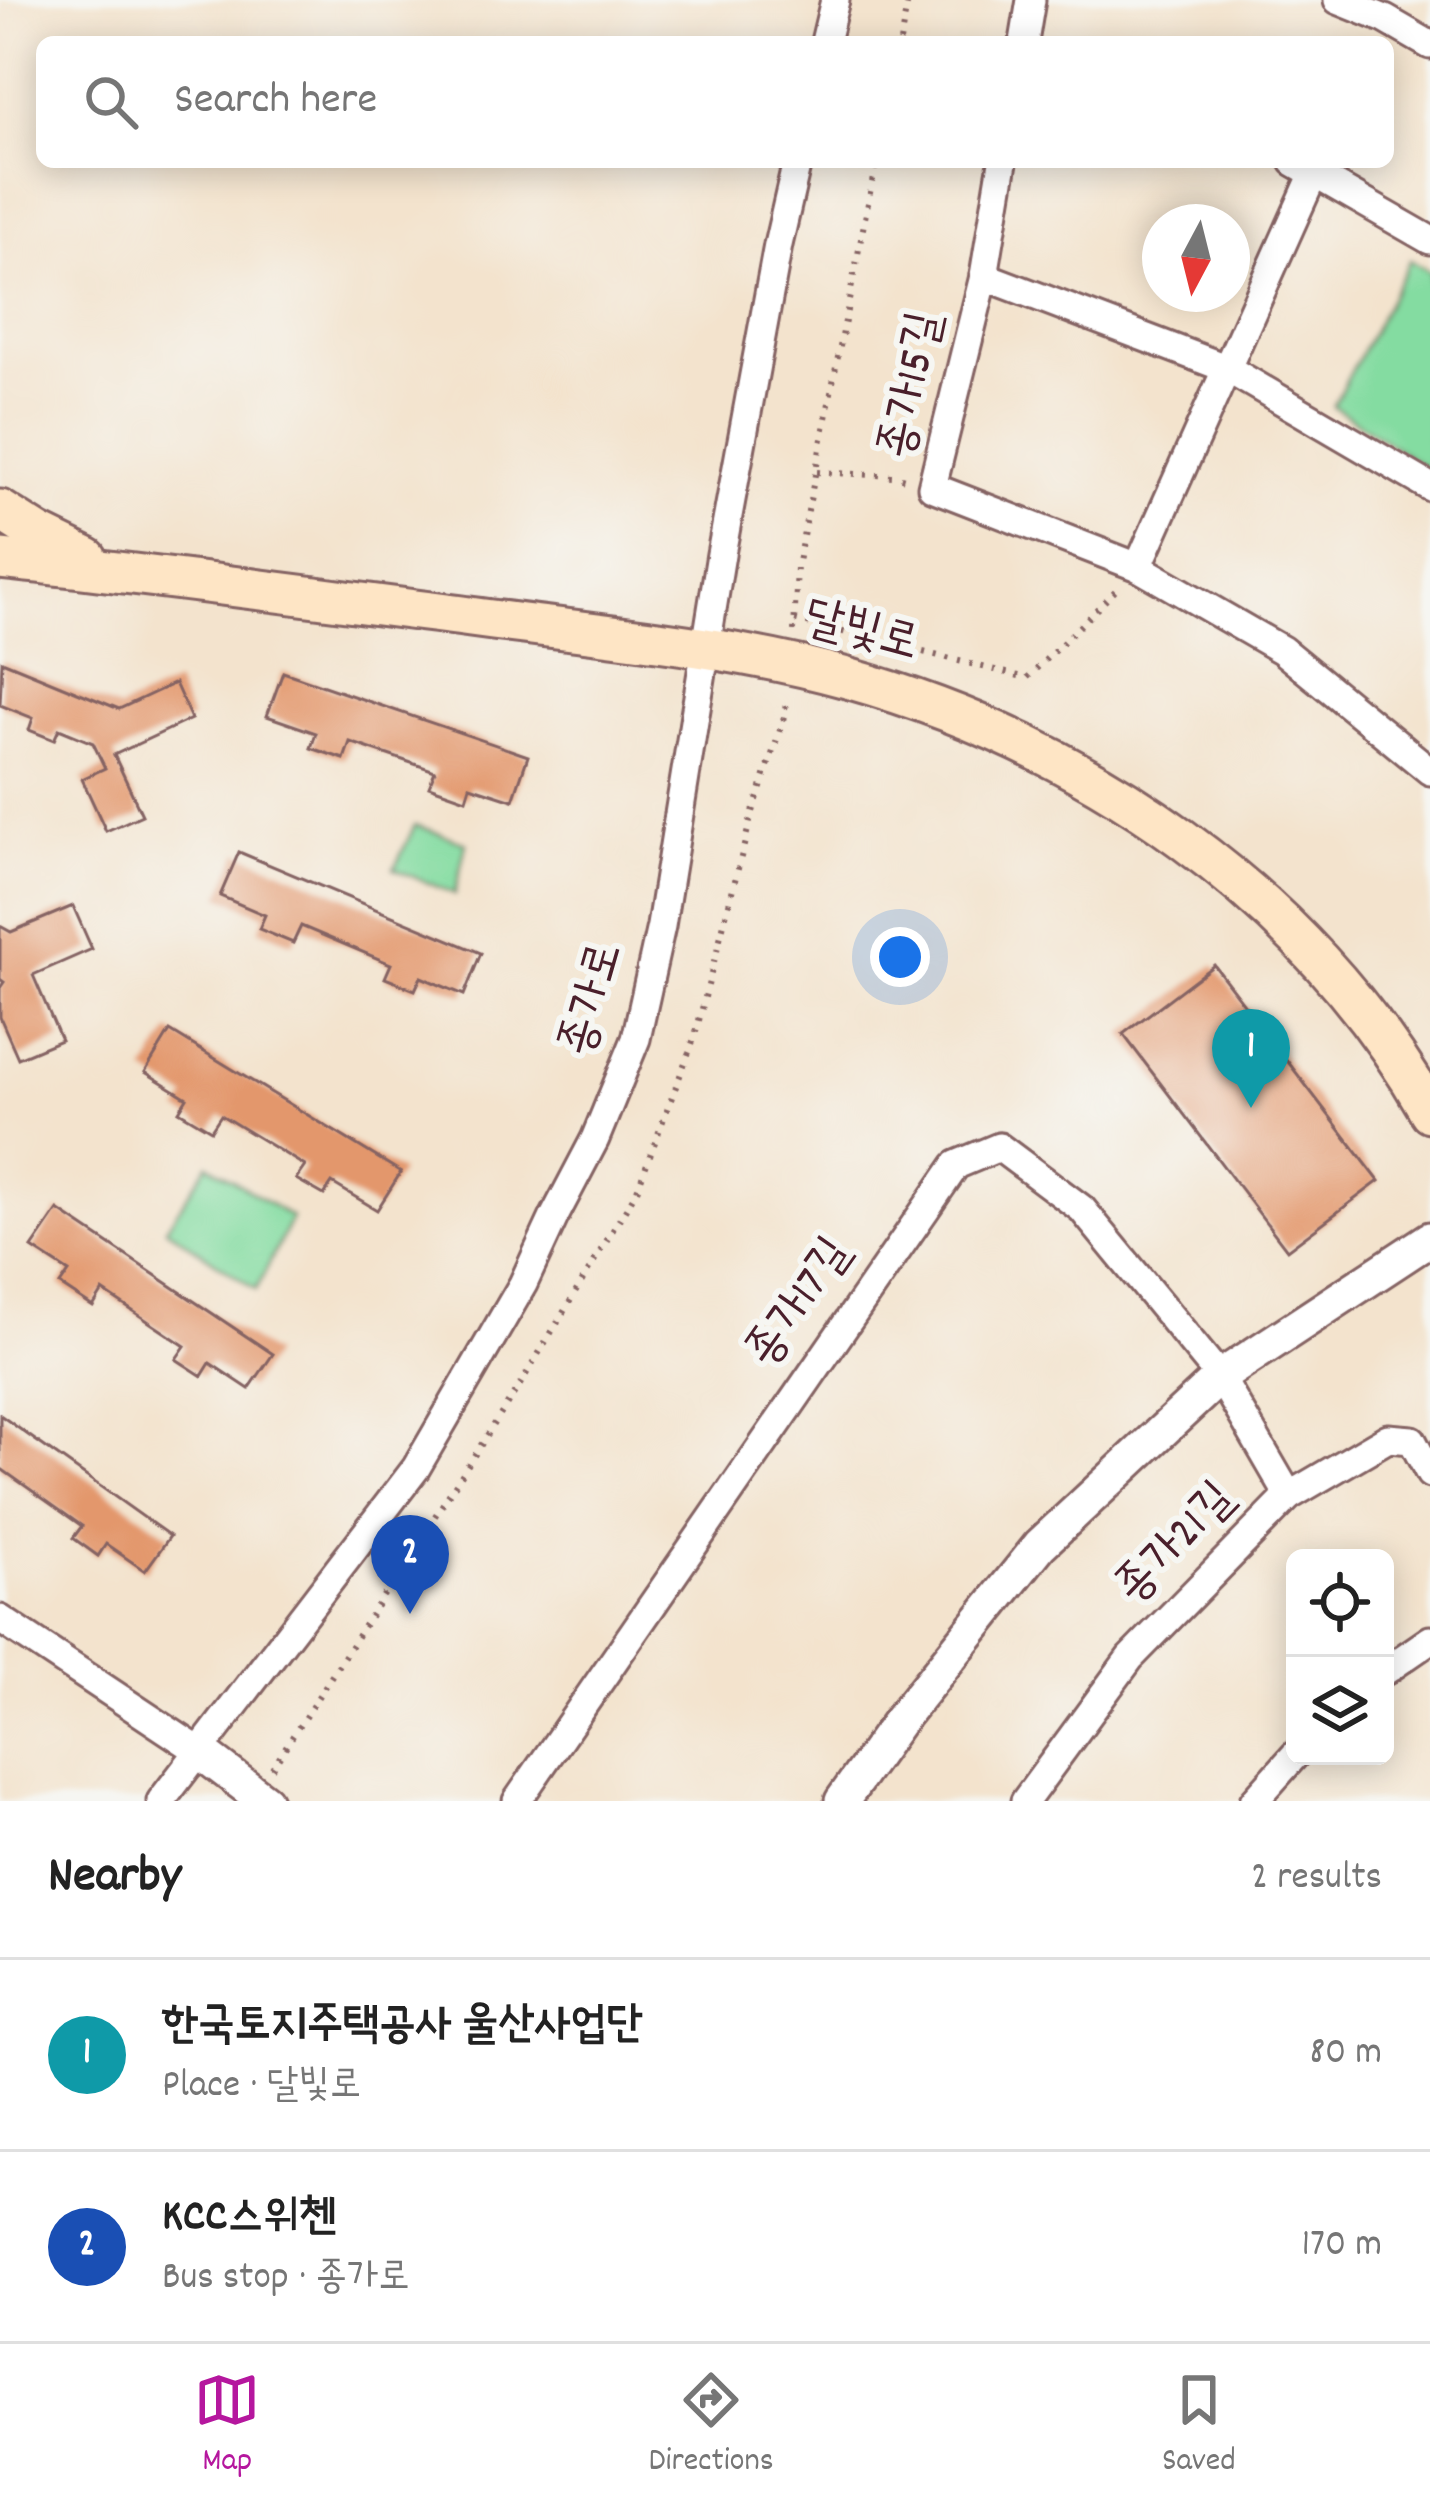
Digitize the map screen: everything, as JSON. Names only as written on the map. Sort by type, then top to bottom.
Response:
[{"type":"main road","points":[[0,486],[38,534]]},
{"type":"main road","name":"달빛로","points":[[0,511],[114,570]]},
{"type":"main road","name":"달빛로","points":[[0,559],[704,648],[843,677],[943,708],[1103,786],[1156,819],[1263,905],[1306,945],[1375,1025],[1430,1112]]},
{"type":"street","points":[[826,36],[835,0]]},
{"type":"street","points":[[1025,36],[1031,0]]},
{"type":"street","points":[[1338,0],[1430,45]]},
{"type":"street","name":"종가로","points":[[161,1801],[416,1468],[523,1284],[596,1139],[636,1039],[796,168]]},
{"type":"street","name":"종가15길","points":[[1003,168],[984,276],[932,487],[1138,567],[1282,650],[1430,771]]},
{"type":"street","points":[[1138,567],[1228,369],[1308,168]]},
{"type":"street","points":[[1314,168],[1430,240]]},
{"type":"street","points":[[984,276],[1228,369],[1430,487]]},
{"type":"street","name":"종가17길","points":[[517,1801],[956,1165],[999,1147],[1082,1209],[1220,1377]]},
{"type":"street","points":[[842,1801],[898,1722],[1040,1545],[1220,1377],[1430,1239]]},
{"type":"street","points":[[1220,1377],[1289,1496]]},
{"type":"street","name":"종가21길","points":[[1025,1801],[1130,1658],[1289,1496],[1388,1438],[1412,1440],[1430,1474]]},
{"type":"street","points":[[0,1619],[260,1797]]},
{"type":"street","points":[[1394,1665],[1430,1640]]},
{"type":"street","points":[[1254,1801],[1286,1765]]},
{"type":"path","points":[[901,36],[908,0]]},
{"type":"path","points":[[260,1797],[637,1190],[695,1036],[752,818],[783,721],[793,667],[797,567],[875,168]]},
{"type":"path","points":[[815,472],[894,476],[932,487]]},
{"type":"path","points":[[795,620],[1027,677],[1138,567]]},
{"type":"green space","points":[[1410,260],[1430,272],[1430,471],[1333,406]]},
{"type":"green space","points":[[415,825],[466,843],[455,894],[394,869]]},
{"type":"green space","points":[[208,1164],[292,1218],[256,1290],[166,1228]]},
{"type":"building","points":[[2,661],[119,709],[175,683],[191,719],[114,755],[142,815],[106,831],[82,779],[105,768],[93,743],[59,729],[54,740],[29,730],[33,718],[0,705]]},
{"type":"building","points":[[283,672],[528,756],[513,800],[470,786],[466,799],[429,786],[435,771],[350,742],[344,759],[311,748],[316,733],[267,716]]},
{"type":"building","points":[[239,852],[481,953],[464,995],[421,977],[415,990],[385,978],[391,964],[301,926],[293,943],[259,929],[265,915],[220,896]]},
{"type":"building","points":[[73,906],[92,949],[33,975],[61,1040],[18,1058],[0,1017],[4,982],[0,979],[0,926],[11,932]]},
{"type":"building","points":[[1214,965],[1379,1181],[1287,1250],[1123,1034]]},
{"type":"building","points":[[170,1031],[401,1172],[377,1210],[332,1183],[324,1195],[296,1179],[305,1166],[221,1115],[211,1130],[179,1111],[187,1098],[145,1072]]},
{"type":"building","points":[[58,1210],[273,1354],[249,1389],[210,1363],[202,1376],[176,1359],[185,1346],[103,1291],[93,1307],[60,1285],[69,1272],[32,1248]]},
{"type":"building","points":[[0,1415],[170,1536],[145,1571],[106,1544],[98,1556],[73,1538],[82,1526],[0,1468]]},
{"type":"place","name":"한국토지주택공사 울산사업단","points":[[1251,1108]]},
{"type":"place","name":"KCC스위첸","points":[[410,1614]]}]
